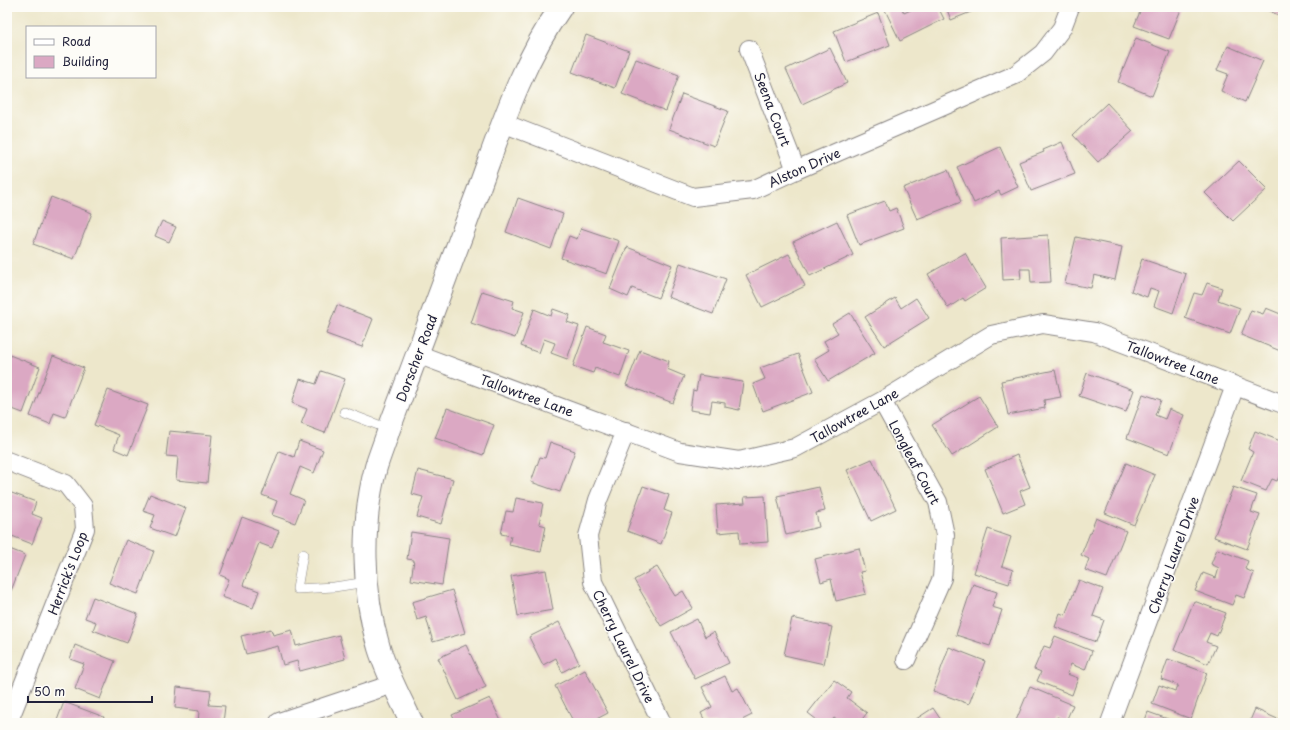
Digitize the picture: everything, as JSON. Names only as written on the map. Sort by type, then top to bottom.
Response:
[{"type":"street","name":"Dorscher Road","points":[[412,723],[393,684],[379,648],[371,615],[366,572],[366,536],[370,497],[376,467],[503,123],[530,59],[550,23],[561,7]]},
{"type":"street","name":"Alston Drive","points":[[503,123],[693,197],[753,190],[1015,75],[1043,53],[1062,28],[1070,7]]},
{"type":"street","name":"Seena Court","points":[[749,49],[796,170]]},
{"type":"street","name":"Tallowtree Lane","points":[[418,354],[680,452],[740,461],[795,448],[882,401],[991,335],[1043,324],[1094,332],[1283,404]]},
{"type":"street","name":"Cherry Laurel Drive","points":[[1110,723],[1236,386]]},
{"type":"street","name":"Longleaf Court","points":[[882,401],[938,502],[945,536],[942,578],[906,660]]},
{"type":"street","name":"Cherry Laurel Drive","points":[[626,431],[598,500],[588,536],[593,582],[662,723]]},
{"type":"street","name":"Herrick's Loop","points":[[7,461],[66,484],[82,506],[85,529],[8,723]]},
{"type":"street","points":[[279,723],[393,684]]},
{"type":"lane","points":[[344,412],[389,429]]},
{"type":"lane","points":[[303,554],[297,589],[334,587],[367,582]]},
{"type":"building","points":[[891,7],[901,7],[904,13],[917,7],[938,7],[944,19],[900,41],[885,10]]},
{"type":"building","points":[[946,7],[983,7],[951,20]]},
{"type":"building","points":[[1142,7],[1182,7],[1169,39],[1134,26]]},
{"type":"building","points":[[1260,7],[1283,7],[1283,17]]},
{"type":"building","points":[[878,13],[890,45],[846,62],[834,31]]},
{"type":"building","points":[[586,35],[629,51],[615,88],[572,72]]},
{"type":"building","points":[[1136,38],[1170,52],[1152,96],[1118,82]]},
{"type":"building","points":[[1228,46],[1263,61],[1245,102],[1221,91],[1228,74],[1217,70]]},
{"type":"building","points":[[830,48],[847,83],[802,104],[786,69]]},
{"type":"building","points":[[636,59],[679,75],[666,111],[622,94]]},
{"type":"building","points":[[682,94],[728,111],[714,146],[669,129]]},
{"type":"building","points":[[1107,103],[1133,131],[1098,162],[1073,135]]},
{"type":"building","points":[[1062,142],[1075,174],[1031,191],[1019,162],[1044,152],[1043,150]]},
{"type":"building","points":[[1000,147],[1018,187],[1001,195],[999,191],[974,203],[957,167]]},
{"type":"building","points":[[1239,161],[1267,189],[1233,221],[1205,193]]},
{"type":"building","points":[[948,170],[961,202],[917,219],[903,188]]},
{"type":"building","points":[[51,197],[92,213],[74,259],[33,244]]},
{"type":"building","points":[[518,198],[563,214],[551,249],[506,232]]},
{"type":"building","points":[[885,201],[889,211],[896,208],[904,228],[859,245],[847,215]]},
{"type":"building","points":[[162,221],[176,227],[169,242],[155,236]]},
{"type":"building","points":[[837,221],[853,255],[810,276],[793,242]]},
{"type":"building","points":[[581,228],[619,241],[607,274],[561,258],[569,236],[577,239]]},
{"type":"building","points":[[1048,235],[1051,282],[1031,283],[1030,269],[1020,269],[1021,279],[1003,280],[1001,238]]},
{"type":"building","points":[[1076,237],[1122,247],[1115,280],[1094,275],[1091,288],[1065,283]]},
{"type":"building","points":[[627,247],[672,265],[658,298],[632,288],[628,297],[610,289]]},
{"type":"building","points":[[965,253],[986,288],[965,301],[963,298],[948,308],[928,274]]},
{"type":"building","points":[[789,254],[805,286],[762,307],[746,275]]},
{"type":"building","points":[[1142,259],[1186,274],[1173,313],[1154,306],[1159,291],[1150,288],[1147,297],[1131,291]]},
{"type":"building","points":[[680,263],[726,279],[713,314],[668,297]]},
{"type":"building","points":[[1207,283],[1222,288],[1218,300],[1240,308],[1230,334],[1185,318],[1194,293],[1202,295]]},
{"type":"building","points":[[482,291],[514,301],[512,308],[524,312],[515,338],[471,323]]},
{"type":"building","points":[[895,298],[901,308],[916,298],[929,318],[884,346],[865,317]]},
{"type":"building","points":[[337,305],[373,319],[362,347],[326,334]]},
{"type":"building","points":[[1266,308],[1283,315],[1283,352],[1241,335],[1251,310],[1263,314]]},
{"type":"building","points":[[534,309],[551,316],[553,309],[570,315],[567,322],[579,326],[567,359],[551,353],[555,343],[544,339],[539,353],[521,346]]},
{"type":"building","points":[[850,313],[875,353],[828,381],[814,359],[829,350],[824,341],[838,333],[832,324]]},
{"type":"building","points":[[587,327],[606,334],[603,342],[629,351],[620,377],[595,368],[593,373],[573,366]]},
{"type":"building","points":[[640,350],[669,361],[667,369],[684,376],[673,403],[626,385]]},
{"type":"building","points":[[7,354],[40,367],[23,413],[7,407]]},
{"type":"building","points":[[798,354],[813,392],[763,411],[753,384],[765,379],[760,368]]},
{"type":"building","points":[[53,356],[84,368],[65,417],[54,413],[50,424],[30,416]]},
{"type":"building","points":[[1055,370],[1061,397],[1044,400],[1045,408],[1008,415],[1001,381]]},
{"type":"building","points":[[321,371],[345,379],[325,433],[301,424],[307,409],[292,403],[300,379],[316,384]]},
{"type":"building","points":[[1087,373],[1134,390],[1126,412],[1079,396]]},
{"type":"building","points":[[699,375],[743,382],[739,410],[725,407],[725,403],[712,401],[710,413],[690,410],[693,390],[696,391]]},
{"type":"building","points":[[108,390],[148,405],[128,455],[114,449],[119,435],[94,425]]},
{"type":"building","points":[[1143,394],[1161,400],[1155,415],[1165,419],[1169,409],[1184,415],[1169,454],[1127,438]]},
{"type":"building","points":[[979,396],[998,427],[952,456],[932,425]]},
{"type":"building","points":[[447,408],[494,425],[483,455],[435,438]]},
{"type":"building","points":[[169,431],[212,435],[207,483],[176,480],[178,457],[166,456]]},
{"type":"building","points":[[1255,431],[1283,442],[1283,468],[1277,481],[1272,479],[1266,491],[1241,481],[1253,452],[1248,449]]},
{"type":"building","points":[[299,441],[323,450],[314,473],[300,467],[290,494],[304,500],[295,523],[272,515],[277,501],[262,495],[279,451],[294,457]]},
{"type":"building","points":[[550,442],[575,451],[560,492],[531,482],[540,457],[545,458]]},
{"type":"building","points":[[1017,455],[1030,487],[1020,491],[1025,504],[1003,513],[985,469]]},
{"type":"building","points":[[872,459],[896,509],[871,521],[847,470]]},
{"type":"building","points":[[1126,463],[1155,475],[1134,525],[1105,513]]},
{"type":"building","points":[[418,470],[453,479],[441,524],[417,517],[423,497],[412,494]]},
{"type":"building","points":[[643,486],[669,495],[664,510],[672,513],[661,544],[627,531]]},
{"type":"building","points":[[819,487],[825,511],[816,513],[819,527],[786,535],[777,496]]},
{"type":"building","points":[[1233,487],[1257,495],[1251,512],[1260,515],[1247,549],[1214,537]]},
{"type":"building","points":[[9,492],[36,502],[32,514],[42,518],[32,544],[7,534],[7,496]]},
{"type":"building","points":[[150,494],[186,508],[175,537],[150,528],[155,515],[143,511]]},
{"type":"building","points":[[765,496],[768,542],[740,544],[739,531],[718,533],[716,505],[745,503],[744,497]]},
{"type":"building","points":[[516,498],[543,503],[539,524],[546,526],[541,552],[509,545],[511,536],[501,534],[506,511],[513,512]]},
{"type":"building","points":[[242,517],[279,531],[272,548],[259,543],[243,585],[259,591],[253,608],[222,597],[229,579],[220,575]]},
{"type":"building","points":[[1096,518],[1126,531],[1107,578],[1085,570],[1089,559],[1081,555]]},
{"type":"building","points":[[988,529],[1011,537],[1002,566],[1013,570],[1009,584],[974,573]]},
{"type":"building","points":[[411,532],[449,538],[442,585],[411,580],[414,560],[407,559]]},
{"type":"building","points":[[126,540],[154,551],[138,594],[109,583]]},
{"type":"building","points":[[7,548],[25,555],[11,591],[7,589]]},
{"type":"building","points":[[859,548],[865,571],[860,572],[866,594],[836,601],[831,579],[821,582],[815,559]]},
{"type":"building","points":[[1217,549],[1248,561],[1245,569],[1254,573],[1244,598],[1236,595],[1232,605],[1195,591],[1203,573],[1216,578],[1219,568],[1211,564]]},
{"type":"building","points":[[657,567],[675,596],[683,591],[693,608],[661,626],[634,580]]},
{"type":"building","points":[[546,570],[553,610],[518,616],[511,576]]},
{"type":"building","points":[[1079,580],[1103,589],[1093,616],[1104,620],[1096,642],[1055,627],[1060,613],[1065,615]]},
{"type":"building","points":[[973,584],[997,592],[992,607],[1002,610],[990,646],[956,635]]},
{"type":"building","points":[[452,590],[465,633],[433,642],[426,617],[417,620],[412,602]]},
{"type":"building","points":[[93,597],[138,614],[127,643],[93,630],[96,622],[85,618]]},
{"type":"building","points":[[1194,601],[1226,613],[1217,636],[1210,633],[1206,642],[1216,646],[1208,664],[1174,650]]},
{"type":"building","points":[[792,618],[832,627],[824,664],[784,655]]},
{"type":"building","points":[[697,619],[705,637],[714,632],[729,663],[695,679],[671,632]]},
{"type":"building","points":[[559,622],[579,663],[562,672],[556,658],[543,665],[529,637]]},
{"type":"building","points":[[271,629],[273,635],[292,630],[296,646],[339,635],[345,659],[300,671],[297,661],[283,665],[278,646],[246,654],[241,636]]},
{"type":"building","points":[[1055,636],[1092,651],[1085,670],[1071,664],[1067,674],[1078,678],[1072,695],[1037,681],[1041,672],[1034,669],[1044,646],[1050,648]]},
{"type":"building","points":[[75,645],[115,661],[100,699],[75,689],[84,664],[70,659]]},
{"type":"building","points":[[466,645],[486,687],[458,700],[438,658]]},
{"type":"building","points":[[949,647],[985,661],[969,704],[933,691]]},
{"type":"building","points":[[1168,659],[1207,673],[1191,719],[1152,704],[1159,685],[1175,691],[1178,685],[1161,679]]},
{"type":"building","points":[[585,670],[608,713],[589,723],[574,723],[555,686]]},
{"type":"building","points":[[725,676],[732,691],[738,688],[752,715],[736,723],[706,723],[701,713],[712,707],[702,687]]},
{"type":"building","points":[[834,680],[851,692],[847,698],[867,713],[859,723],[841,723],[834,718],[830,723],[821,723],[808,713]]},
{"type":"building","points":[[177,687],[211,691],[209,705],[225,706],[223,723],[198,723],[199,711],[175,708]]},
{"type":"building","points":[[1030,687],[1073,705],[1066,721],[1057,717],[1054,723],[1015,723]]},
{"type":"building","points":[[490,698],[502,723],[456,723],[452,715]]},
{"type":"building","points":[[64,702],[104,717],[102,723],[56,723]]},
{"type":"building","points":[[933,708],[943,723],[910,723]]},
{"type":"building","points":[[1255,709],[1282,721],[1282,723],[1249,723]]},
{"type":"building","points":[[1148,712],[1179,723],[1144,723]]}]
